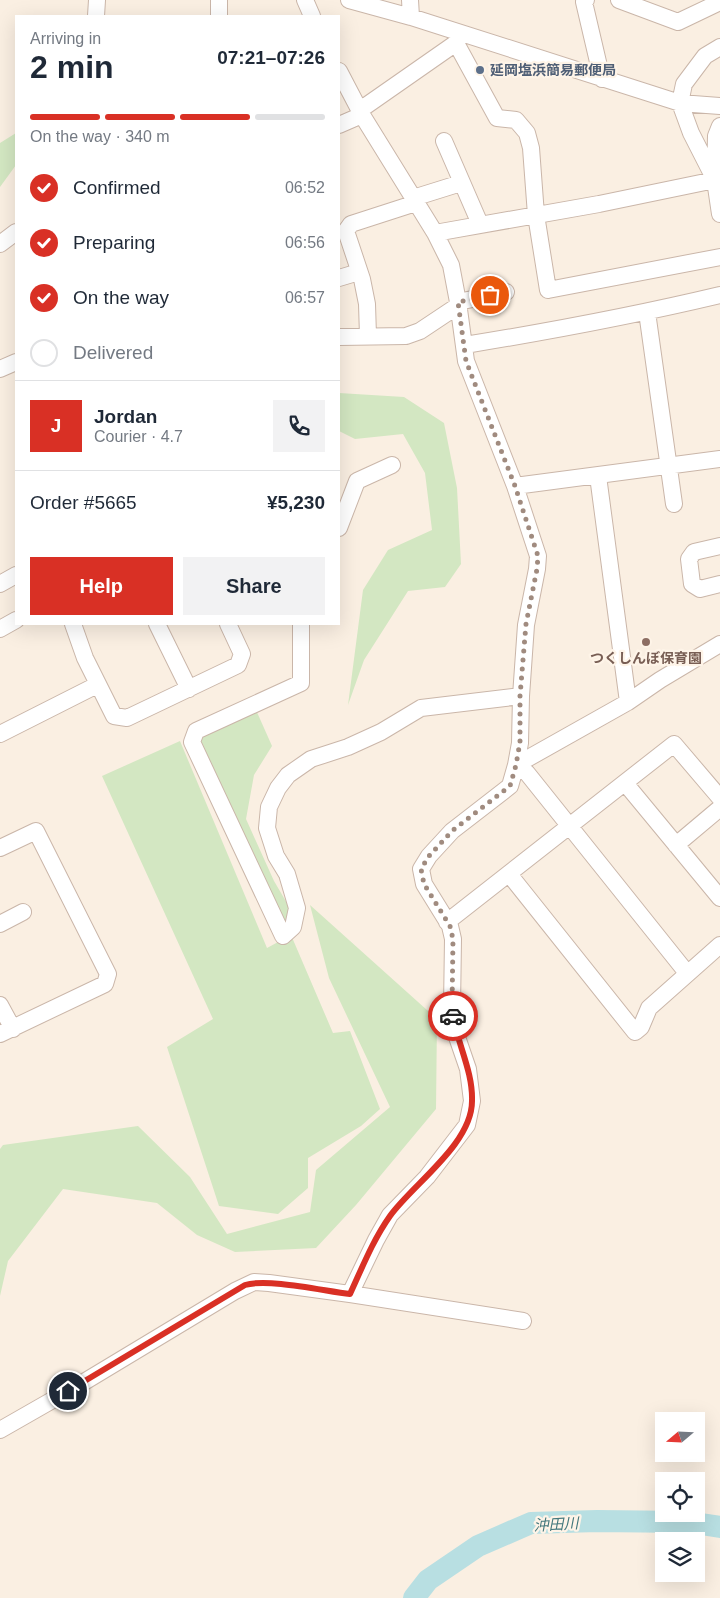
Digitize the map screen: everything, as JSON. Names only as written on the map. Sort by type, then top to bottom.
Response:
[{"type":"street","points":[[96,15],[97,0]]},
{"type":"street","points":[[219,0],[219,15]]},
{"type":"street","points":[[305,0],[312,15]]},
{"type":"street","points":[[349,0],[411,17],[458,38],[680,103],[720,106]]},
{"type":"street","points":[[410,0],[411,17]]},
{"type":"street","points":[[586,0],[584,2],[602,79]]},
{"type":"street","points":[[619,0],[678,22],[720,2]]},
{"type":"street","points":[[340,125],[361,112],[458,38]]},
{"type":"street","points":[[458,38],[497,118],[516,120],[527,133],[531,148],[536,215],[548,290],[720,257]]},
{"type":"street","points":[[715,180],[691,133],[680,103],[684,84],[705,56],[720,47]]},
{"type":"street","points":[[340,73],[451,265],[459,303],[466,361],[515,486],[538,556],[526,624],[520,696],[520,742],[510,786],[452,831],[429,856],[421,869],[424,884],[447,922],[453,939],[452,1007],[457,1037],[468,1069],[472,1102],[467,1125],[427,1177],[390,1215],[350,1294]]},
{"type":"street","points":[[720,126],[716,136],[715,180],[720,214]]},
{"type":"street","points":[[444,141],[480,224]]},
{"type":"street","points":[[434,233],[715,180]]},
{"type":"street","points":[[368,336],[367,304],[346,231],[351,224],[462,183]]},
{"type":"street","points":[[0,244],[15,233]]},
{"type":"street","points":[[340,278],[359,272]]},
{"type":"street","points":[[340,336],[406,336],[420,331],[459,303],[506,292]]},
{"type":"street","points":[[465,345],[554,331],[720,295]]},
{"type":"street","points":[[647,312],[674,504]]},
{"type":"street","points":[[0,369],[15,362]]},
{"type":"street","points":[[515,486],[720,459]]},
{"type":"street","points":[[340,525],[357,481],[392,466]]},
{"type":"street","points":[[598,476],[628,702]]},
{"type":"street","points":[[720,546],[694,552],[689,559],[692,584],[700,589],[720,584]]},
{"type":"street","points":[[0,584],[15,576]]},
{"type":"street","points":[[0,629],[15,621]]},
{"type":"street","points":[[73,625],[97,685],[114,716],[127,718],[238,665],[242,654],[228,625]]},
{"type":"street","points":[[158,625],[189,688]]},
{"type":"street","points":[[301,625],[301,683],[196,732],[192,742],[283,936],[293,927],[297,908],[286,874],[276,856],[267,828],[269,807],[278,788],[288,775],[311,759],[348,747],[381,732],[421,708],[520,696]]},
{"type":"street","points":[[516,765],[628,702],[660,680],[720,644]]},
{"type":"street","points":[[0,734],[97,685]]},
{"type":"street","points":[[447,922],[674,744],[720,798]]},
{"type":"street","points":[[516,765],[527,773],[688,973]]},
{"type":"street","points":[[625,783],[720,898]]},
{"type":"street","points":[[676,845],[720,808]]},
{"type":"street","points":[[0,848],[33,824],[108,974],[105,984],[6,1031],[0,1005]]},
{"type":"street","points":[[509,874],[635,1032],[641,1027],[649,1008],[720,945]]},
{"type":"street","points":[[0,924],[23,912]]},
{"type":"street","points":[[0,1430],[245,1285],[254,1282],[350,1294],[522,1321]]},
{"type":"green space","points":[[15,134],[15,166],[0,187],[0,143]]},
{"type":"green space","points":[[340,393],[404,397],[444,423],[457,488],[461,564],[445,587],[408,591],[364,660],[348,705],[363,590],[388,550],[432,530],[425,473],[403,434],[355,439],[340,432]]},
{"type":"green space","points":[[256,710],[272,746],[254,775],[246,819],[274,881],[291,910],[289,925],[284,927],[198,745],[201,736]]},
{"type":"green space","points":[[180,741],[267,948],[291,935],[333,1033],[350,1031],[380,1109],[361,1126],[308,1158],[308,1188],[278,1214],[219,1206],[167,1047],[213,1019],[102,776]]},
{"type":"green space","points":[[310,905],[437,1019],[436,1109],[356,1205],[316,1248],[235,1252],[197,1235],[157,1203],[63,1189],[8,1261],[0,1296],[0,1149],[3,1145],[138,1126],[190,1177],[227,1234],[310,1212],[316,1170],[390,1107],[329,978]]},
{"type":"waterway","name":"沖田川","points":[[414,1598],[428,1580],[478,1546],[531,1523],[597,1521],[688,1522],[720,1527]]},
{"type":"way so far","points":[[453,1016],[453,939],[450,926],[424,884],[421,869],[429,856],[452,831],[510,786],[520,742],[520,696],[526,624],[538,556],[515,486],[466,361],[458,302],[490,295]]},
{"type":"place","name":"延岡塩浜簡易郵便局","points":[[480,70]]},
{"type":"place","name":"つくしんぼ保育園","points":[[646,642]]},
{"type":"route","points":[[68,1391],[245,1285],[254,1282],[269,1283],[350,1294],[390,1215],[427,1177],[452,1147],[467,1125],[472,1102],[468,1069],[457,1037],[453,1016]]}]
